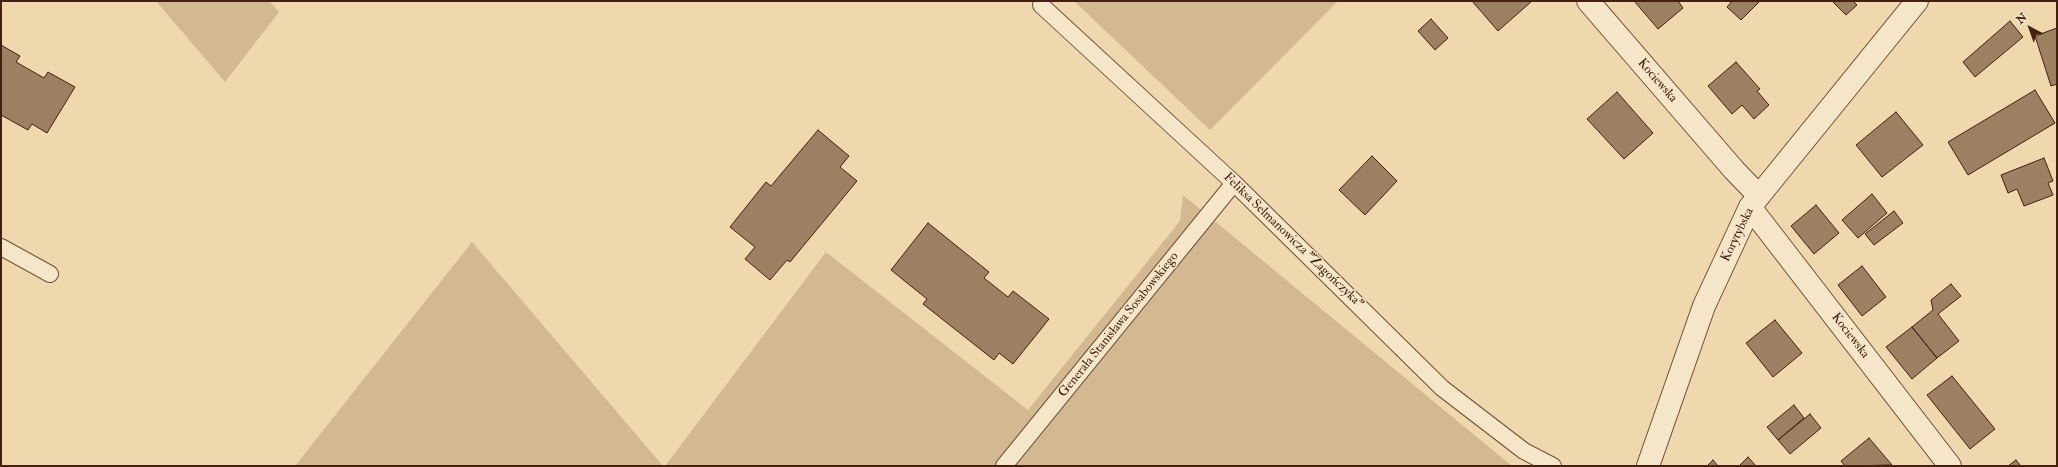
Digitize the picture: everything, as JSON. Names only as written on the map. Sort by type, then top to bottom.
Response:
[{"type":"street","name":"Kociewska","points":[[1588,1],[1734,170],[1755,201],[1950,466]]},
{"type":"street","name":"Korytybska","points":[[1648,466],[1704,306],[1755,201],[1917,1]]},
{"type":"lane","name":"Feliksa Selmanowicza \"Zagończyka\"","points":[[1042,5],[1234,183],[1442,388],[1524,451],[1553,466]]},
{"type":"lane","name":"Generała Stanisława Sosabowskiego","points":[[1004,466],[1234,183]]},
{"type":"lane","points":[[1,247],[50,274]]},
{"type":"shaded area","points":[[156,1],[269,1],[279,12],[225,82]]},
{"type":"shaded area","points":[[1074,1],[1338,1],[1210,130]]},
{"type":"shaded area","points":[[1183,195],[1512,466],[665,466],[826,252],[1028,410],[1180,221]]},
{"type":"shaded area","points":[[472,242],[663,466],[295,466]]},
{"type":"building","points":[[1472,1],[1532,1],[1498,31]]},
{"type":"building","points":[[1678,1],[1683,8],[1658,29],[1635,2]]},
{"type":"building","points":[[1732,1],[1759,2],[1741,20],[1727,7]]},
{"type":"building","points":[[1832,1],[1853,1],[1857,5],[1846,15]]},
{"type":"building","points":[[1431,19],[1448,38],[1435,50],[1418,31]]},
{"type":"building","points":[[2010,21],[2023,37],[1975,77],[1963,62]]},
{"type":"building","points":[[2057,28],[2057,84],[2051,86],[2035,36]]},
{"type":"building","points":[[1,45],[20,56],[16,62],[44,78],[48,72],[75,87],[47,133],[32,124],[28,130],[1,115]]},
{"type":"building","points":[[1736,62],[1760,89],[1757,91],[1769,105],[1754,119],[1742,105],[1732,114],[1708,86]]},
{"type":"building","points":[[2035,90],[2055,123],[1968,175],[1948,142]]},
{"type":"building","points":[[1617,92],[1653,133],[1624,159],[1587,119]]},
{"type":"building","points":[[1896,112],[1923,145],[1882,177],[1856,145]]},
{"type":"building","points":[[818,130],[849,156],[840,167],[857,181],[790,262],[787,260],[770,280],[745,259],[755,247],[730,227],[766,182],[771,186]]},
{"type":"building","points":[[1372,156],[1397,181],[1365,215],[1339,190]]},
{"type":"building","points":[[2044,158],[2053,181],[2048,183],[2053,195],[2024,206],[2017,189],[2008,193],[2001,175]]},
{"type":"building","points":[[1872,194],[1887,213],[1858,238],[1842,220]]},
{"type":"building","points":[[1816,205],[1839,233],[1814,254],[1791,226]]},
{"type":"building","points":[[1894,211],[1903,223],[1874,245],[1865,234]]},
{"type":"building","points":[[928,223],[989,272],[984,278],[1008,297],[1013,291],[1049,319],[1013,364],[999,353],[994,360],[923,304],[927,299],[891,270]]},
{"type":"building","points":[[1862,266],[1886,297],[1862,316],[1838,285]]},
{"type":"building","points":[[1951,284],[1961,296],[1938,314],[1959,341],[1937,358],[1912,327],[1933,310],[1931,300]]},
{"type":"building","points":[[1775,320],[1802,353],[1773,377],[1746,343]]},
{"type":"building","points":[[1912,327],[1937,358],[1912,379],[1886,347]]},
{"type":"building","points":[[1952,376],[1995,429],[1970,449],[1927,395]]},
{"type":"building","points":[[1794,405],[1804,418],[1778,440],[1767,427]]},
{"type":"building","points":[[1810,414],[1821,428],[1790,454],[1778,440]]},
{"type":"building","points":[[1869,438],[1892,465],[1845,466],[1841,461]]},
{"type":"building","points":[[1748,457],[1756,466],[1739,466]]},
{"type":"building","points":[[1713,460],[1718,466],[1707,466]]},
{"type":"building","points":[[2016,460],[2021,466],[2008,466]]}]
